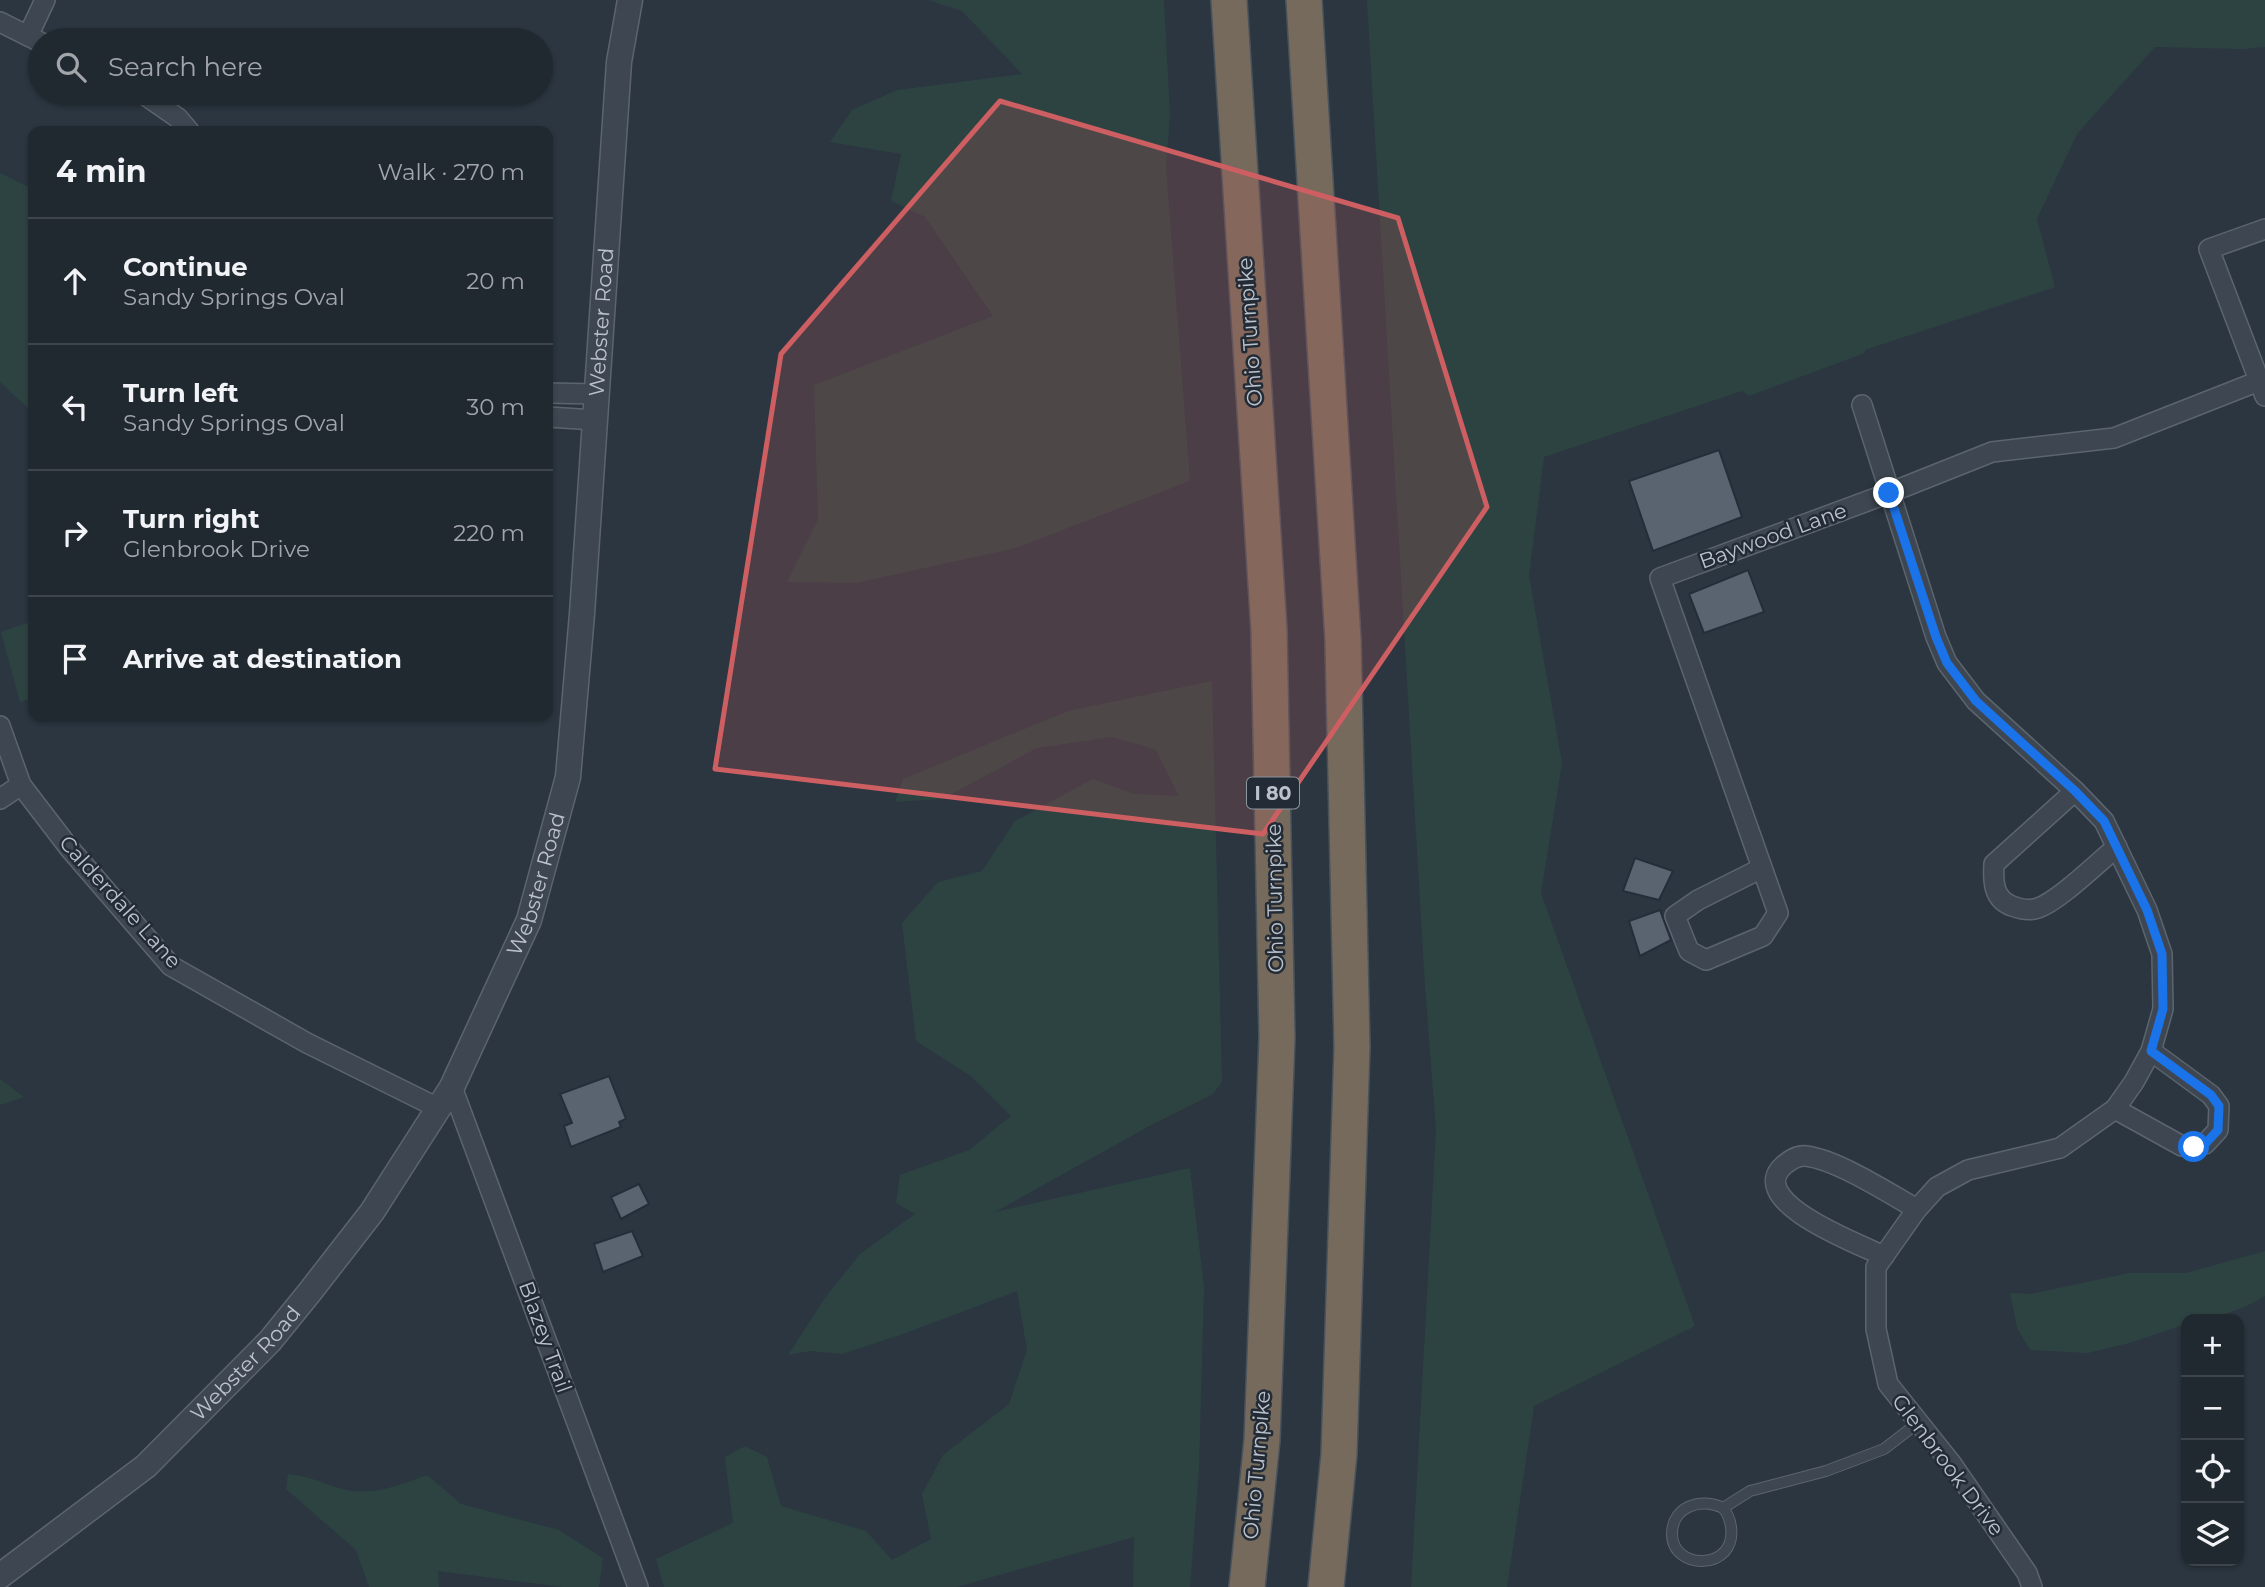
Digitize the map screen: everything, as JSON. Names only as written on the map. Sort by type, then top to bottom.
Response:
[{"type":"highway","name":"Ohio Turnpike","points":[[1229,0],[1269,630],[1278,1038],[1262,1440],[1247,1587]]},
{"type":"highway","points":[[1304,0],[1343,640],[1352,1047],[1339,1454],[1325,1587]]},
{"type":"street","points":[[37,28],[45,0]]},
{"type":"street","name":"Webster Road","points":[[0,1576],[146,1466],[270,1341],[372,1212],[452,1087],[529,920],[568,777],[619,62],[630,0]]},
{"type":"street","points":[[0,22],[28,36]]},
{"type":"street","points":[[159,105],[185,126]]},
{"type":"street","points":[[2262,389],[2209,249],[2265,229]]},
{"type":"street","name":"Baywood Lane","points":[[1762,869],[1698,900],[1675,916],[1689,951],[1706,960],[1763,936],[1778,913],[1660,578],[1992,452],[2114,438],[2262,389]]},
{"type":"street","points":[[553,393],[597,394]]},
{"type":"street","name":"Glenbrook Drive","points":[[1862,405],[1936,637],[1947,663],[1976,701],[2104,821],[2147,910],[2162,954],[2163,1009],[2151,1051],[2115,1109],[2060,1148],[1968,1170],[1937,1187],[1917,1209],[1876,1267],[1876,1329],[1888,1384],[1951,1463],[2027,1573],[2032,1587]]},
{"type":"street","points":[[553,417],[595,421]]},
{"type":"street","name":"Calderdale Lane","points":[[0,726],[22,785],[70,849],[171,965],[307,1043],[438,1108]]},
{"type":"street","points":[[0,799],[22,785]]},
{"type":"street","points":[[2075,791],[1994,864],[1993,883],[1999,897],[2008,905],[2023,910],[2037,909],[2050,902],[2117,847]]},
{"type":"street","points":[[2115,1109],[2182,1146],[2205,1144],[2218,1130],[2219,1106],[2211,1095],[2151,1051]]},
{"type":"street","name":"Blazey Trail","points":[[452,1087],[638,1587]]},
{"type":"street","points":[[1884,1256],[1804,1217],[1786,1205],[1774,1181],[1776,1173],[1792,1158],[1805,1156],[1830,1163],[1917,1209]]},
{"type":"lane","points":[[1723,1507],[1750,1491],[1826,1471],[1884,1449],[1919,1422]]},
{"type":"lane","points":[[1696,1503],[1723,1507],[1730,1522],[1732,1536],[1729,1547],[1719,1557],[1709,1561],[1684,1557],[1671,1537],[1677,1517],[1684,1509],[1696,1503]]},
{"type":"highlighted area","points":[[1000,101],[1398,218],[1487,507],[1263,834],[715,769],[781,354]]},
{"type":"green space","points":[[928,0],[1164,0],[1170,115],[1166,167],[1190,481],[1016,548],[856,583],[787,582],[818,520],[814,385],[993,316],[925,217],[891,201],[901,154],[830,142],[852,110],[897,90],[1022,74],[962,11]]},
{"type":"green space","points":[[1367,0],[2265,0],[2265,47],[2155,47],[2077,134],[2037,219],[2055,287],[1865,350],[1865,353],[1749,396],[1742,391],[1544,457],[1529,576],[1562,763],[1541,893],[1695,1326],[1534,1406],[1507,1587],[1411,1587],[1436,1130],[1425,986]]},
{"type":"green space","points":[[0,173],[28,187],[28,409],[0,382]]},
{"type":"green space","points":[[28,623],[28,700],[20,702],[1,632]]},
{"type":"green space","points":[[1212,681],[1222,1082],[1213,1094],[1153,1124],[995,1212],[1190,1168],[1204,1287],[1199,1468],[1190,1587],[1133,1587],[1134,1537],[957,1587],[664,1587],[656,1559],[733,1523],[725,1457],[745,1446],[767,1457],[781,1506],[866,1531],[892,1560],[931,1539],[922,1494],[943,1455],[1009,1404],[1027,1350],[1017,1291],[842,1354],[810,1351],[788,1355],[825,1298],[860,1254],[915,1214],[896,1203],[900,1175],[969,1150],[1011,1116],[971,1076],[916,1041],[902,923],[938,882],[982,871],[1015,821],[1093,779],[1134,794],[1179,796],[1155,749],[1111,737],[1037,748],[942,799],[895,802],[903,779],[1068,711]]},
{"type":"green space","points":[[0,1079],[24,1097],[0,1105]]},
{"type":"green space","points":[[2265,1251],[2265,1296],[2247,1306],[2223,1314],[2181,1314],[2181,1326],[2133,1342],[2088,1353],[2030,1350],[2017,1328],[2010,1293],[2031,1294],[2129,1273],[2186,1273]]},
{"type":"green space","points":[[288,1474],[362,1492],[390,1488],[427,1475],[461,1504],[559,1530],[603,1558],[599,1587],[563,1587],[438,1571],[439,1587],[369,1587],[356,1550],[286,1489]]},
{"type":"building","points":[[1719,450],[1742,517],[1653,551],[1629,481]]},
{"type":"building","points":[[1748,570],[1764,612],[1704,633],[1689,594]]},
{"type":"building","points":[[1635,858],[1673,871],[1659,900],[1623,891]]},
{"type":"building","points":[[1660,910],[1671,940],[1640,956],[1629,921]]},
{"type":"building","points":[[609,1076],[626,1119],[619,1122],[621,1127],[571,1147],[564,1126],[572,1123],[560,1094]]},
{"type":"building","points":[[639,1184],[649,1204],[621,1219],[611,1197]]},
{"type":"building","points":[[632,1231],[643,1256],[603,1272],[594,1244]]},
{"type":"route","points":[[1889,493],[1947,663],[1976,701],[2104,821],[2147,910],[2162,954],[2163,1009],[2151,1051],[2211,1095],[2219,1106],[2218,1130],[2205,1144],[2194,1147]]}]
